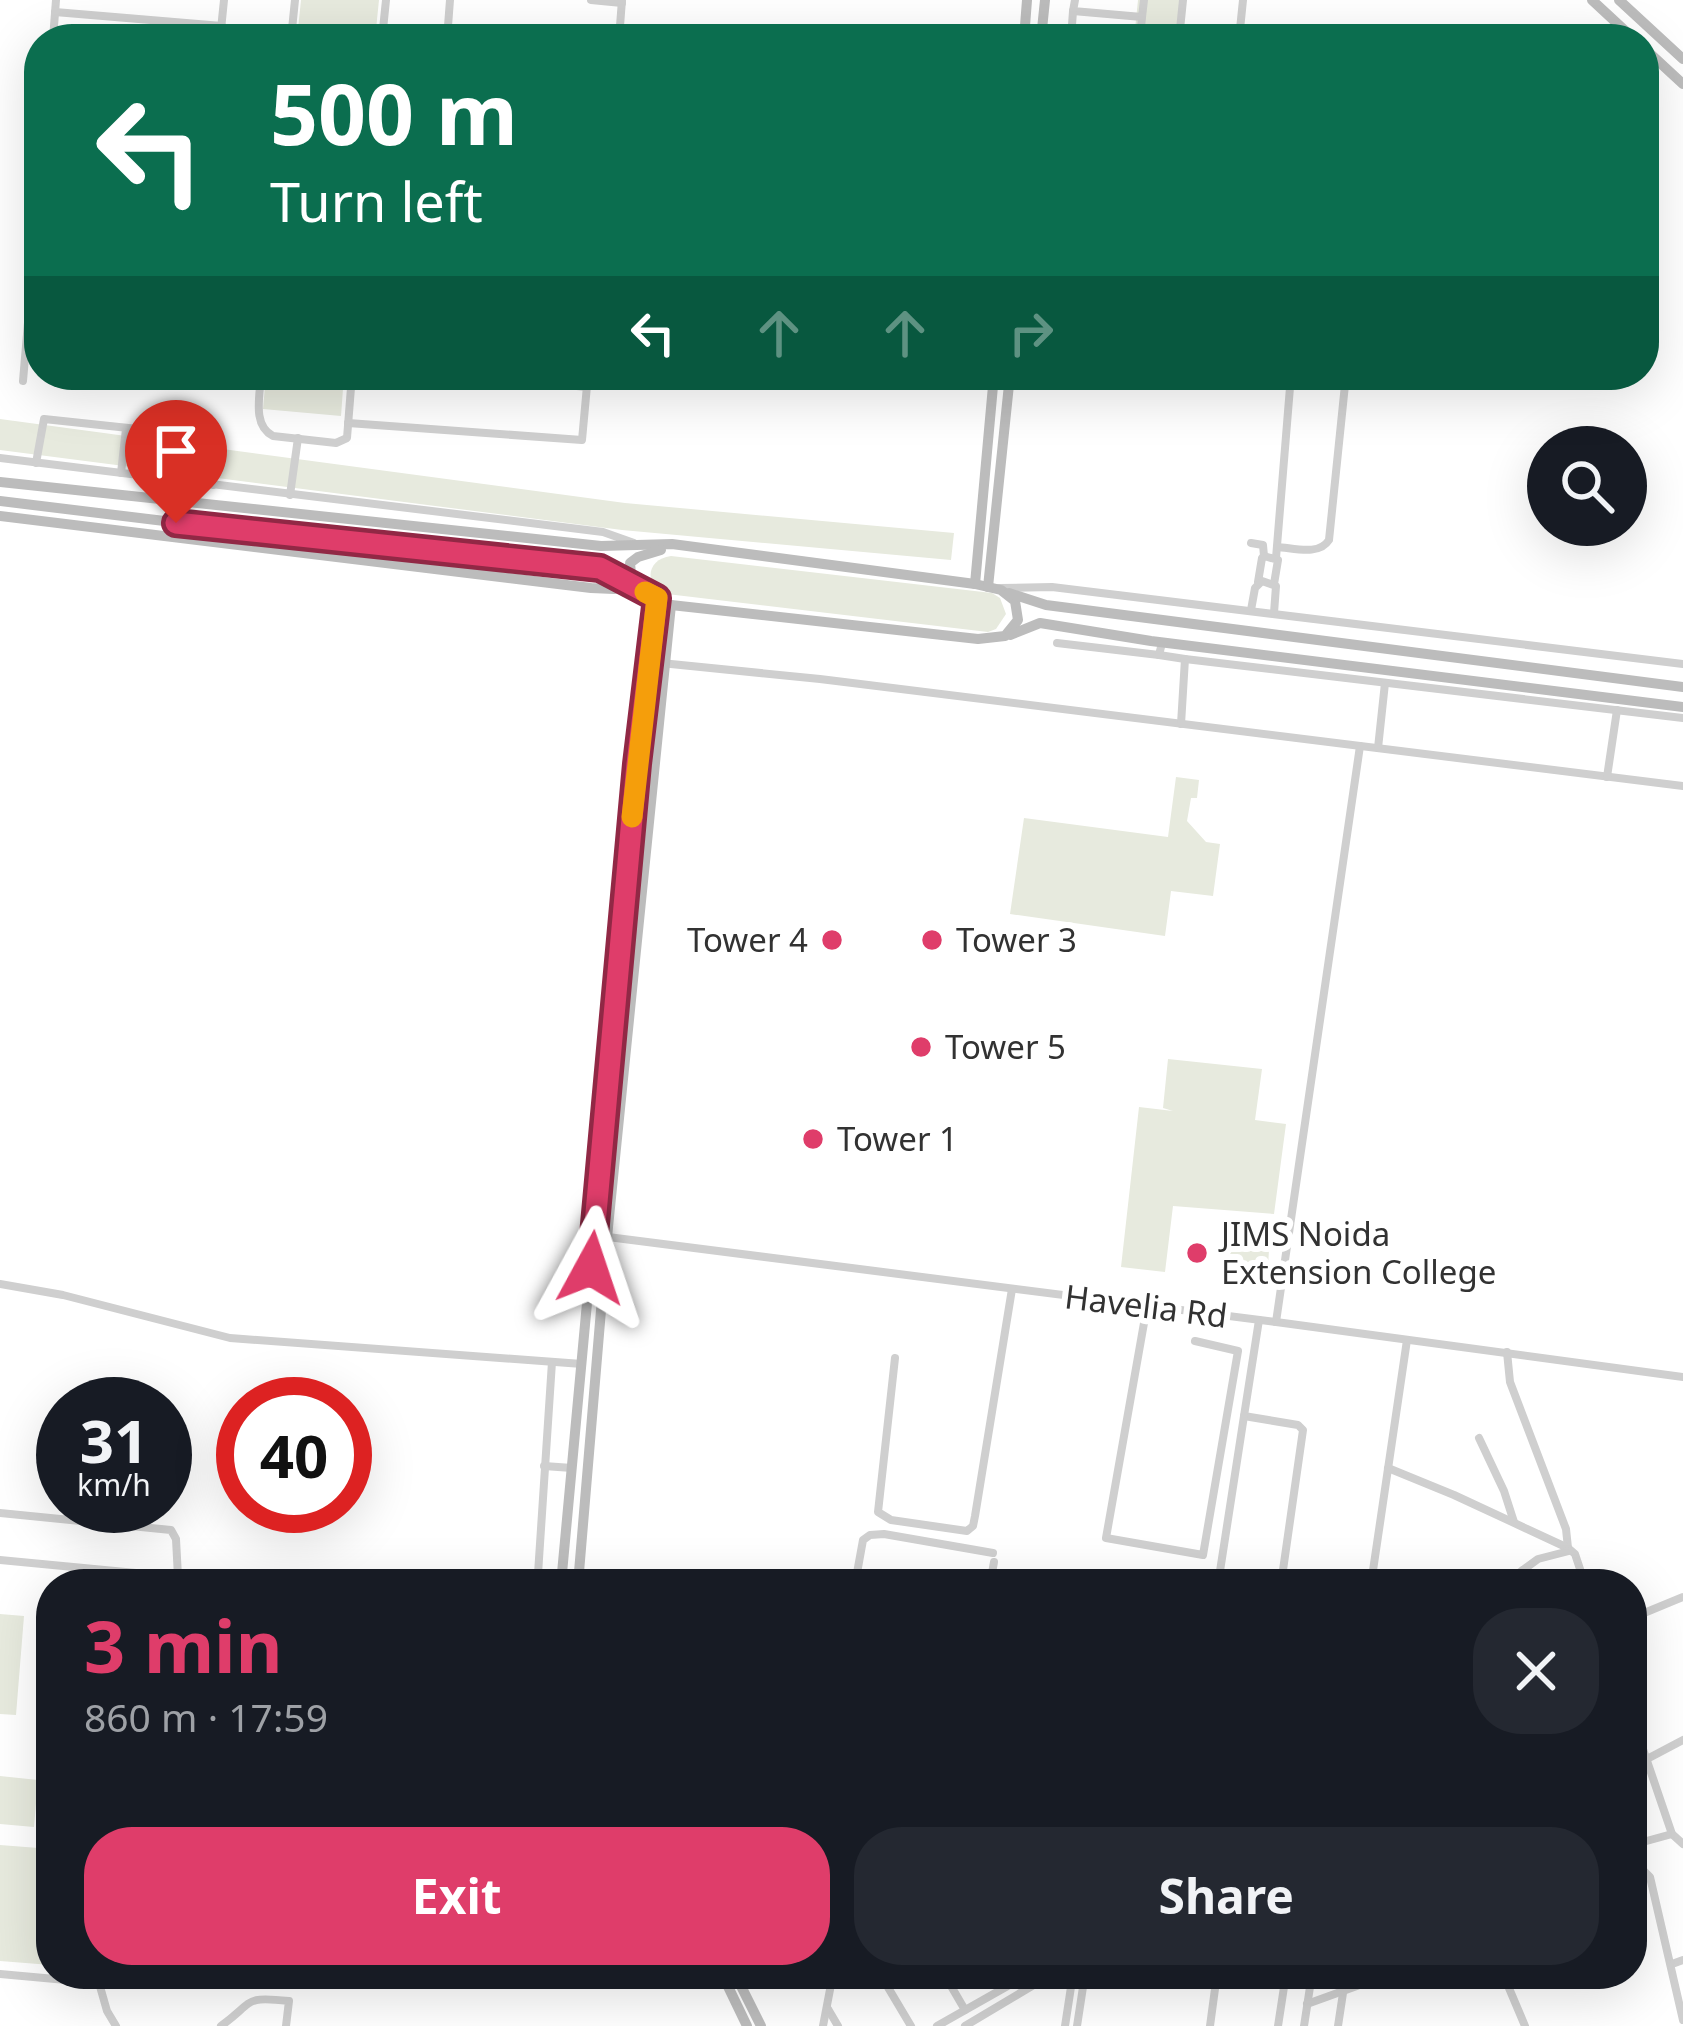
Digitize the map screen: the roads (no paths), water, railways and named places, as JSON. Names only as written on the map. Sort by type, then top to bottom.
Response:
[{"type":"main road","points":[[1592,0],[1618,24]]},
{"type":"main road","points":[[1619,0],[1645,24]]},
{"type":"main road","points":[[1659,37],[1683,59]]},
{"type":"main road","points":[[1659,62],[1683,84]]},
{"type":"main road","points":[[989,587],[994,390]]},
{"type":"main road","points":[[989,587],[1009,390]]},
{"type":"main road","points":[[0,482],[578,544],[689,547],[989,587],[1046,604],[1683,687]]},
{"type":"main road","points":[[0,502],[600,568],[671,604],[978,639],[1005,636],[1040,623],[1161,649],[1683,707]]},
{"type":"main road","points":[[0,515],[592,588],[632,585]]},
{"type":"main road","points":[[632,585],[629,563],[638,557],[654,550],[689,547]]},
{"type":"main road","points":[[989,587],[1015,601],[1018,620],[1005,636]]},
{"type":"main road","points":[[579,1569],[608,1237],[605,1194],[657,598]]},
{"type":"main road","points":[[562,1569],[671,604]]},
{"type":"main road","points":[[729,1989],[747,2026]]},
{"type":"main road","points":[[742,1989],[761,2026]]},
{"type":"street","points":[[54,24],[56,0]]},
{"type":"street","points":[[591,0],[622,1]]},
{"type":"street","points":[[1072,24],[1075,0]]},
{"type":"street","points":[[1142,24],[1144,0]]},
{"type":"street","points":[[55,11],[200,24]]},
{"type":"street","points":[[1073,11],[1142,16]]},
{"type":"street","points":[[22,381],[24,358]]},
{"type":"street","points":[[261,390],[261,427],[273,436],[343,442],[351,390]]},
{"type":"street","points":[[348,423],[582,440],[587,390]]},
{"type":"street","points":[[1274,613],[1290,390]]},
{"type":"street","points":[[1264,556],[1318,549],[1329,539],[1344,390]]},
{"type":"street","points":[[36,463],[44,419],[206,437],[214,453],[213,485]]},
{"type":"street","points":[[121,473],[126,429]]},
{"type":"street","points":[[290,495],[298,438]]},
{"type":"street","points":[[0,458],[603,532],[637,544]]},
{"type":"street","points":[[1251,544],[1263,545],[1264,556],[1251,610]]},
{"type":"street","points":[[1258,583],[1274,584]]},
{"type":"street","points":[[989,587],[1052,586],[1683,664]]},
{"type":"street","points":[[1164,620],[1168,600]]},
{"type":"street","points":[[1057,643],[1161,649],[1185,659],[1683,718]]},
{"type":"street","points":[[1181,724],[1185,659]]},
{"type":"street","points":[[648,662],[1683,786]]},
{"type":"street","points":[[1378,748],[1385,683]]},
{"type":"street","points":[[1606,777],[1617,710]]},
{"type":"street","points":[[1276,1322],[1360,746]]},
{"type":"street","name":"Havelia Rd","points":[[608,1237],[1683,1377]]},
{"type":"street","points":[[0,1284],[63,1295],[230,1338],[582,1364]]},
{"type":"street","points":[[895,1358],[878,1509],[886,1518],[967,1531],[975,1516],[1012,1289]]},
{"type":"street","points":[[1147,1306],[1106,1538],[1203,1555],[1238,1351],[1195,1340]]},
{"type":"street","points":[[1220,1569],[1258,1320]]},
{"type":"street","points":[[1373,1569],[1407,1340]]},
{"type":"street","points":[[1507,1352],[1510,1382],[1566,1528],[1569,1549]]},
{"type":"street","points":[[538,1569],[552,1362]]},
{"type":"street","points":[[1244,1416],[1298,1425],[1303,1430],[1283,1569]]},
{"type":"street","points":[[1479,1438],[1514,1524]]},
{"type":"street","points":[[544,1466],[572,1468]]},
{"type":"street","points":[[1388,1468],[1569,1549],[1580,1569]]},
{"type":"street","points":[[0,1513],[36,1516]]},
{"type":"street","points":[[173,1533],[178,1569]]},
{"type":"street","points":[[858,1569],[863,1540],[870,1534],[993,1557],[991,1569]]},
{"type":"street","points":[[1524,1569],[1569,1549]]},
{"type":"street","points":[[0,1560],[94,1569]]},
{"type":"street","points":[[1647,1612],[1683,1597]]},
{"type":"street","points":[[1647,1758],[1683,1740]]},
{"type":"street","points":[[1647,1762],[1672,1834],[1683,1844]]},
{"type":"street","points":[[1647,1841],[1672,1834]]},
{"type":"street","points":[[1647,1874],[1683,2020]]},
{"type":"street","points":[[1672,1964],[1683,1960]]},
{"type":"street","points":[[0,1974],[36,1977]]},
{"type":"street","points":[[101,1989],[116,2026]]},
{"type":"street","points":[[824,2026],[830,1989]]},
{"type":"street","points":[[889,1989],[911,2026]]},
{"type":"street","points":[[953,1989],[965,2010]]},
{"type":"street","points":[[937,2026],[995,1989]]},
{"type":"street","points":[[965,2026],[1027,1989]]},
{"type":"street","points":[[1065,2026],[1071,1989]]},
{"type":"street","points":[[1077,2026],[1082,1989]]},
{"type":"street","points":[[1210,2026],[1215,1989]]},
{"type":"street","points":[[1278,2026],[1284,1989]]},
{"type":"street","points":[[1304,2026],[1310,1989]]},
{"type":"street","points":[[1307,2004],[1353,1989]]},
{"type":"street","points":[[1509,1989],[1525,2026]]},
{"type":"street","points":[[1338,2026],[1343,1993]]},
{"type":"street","points":[[221,2026],[251,2000],[260,1998],[289,2001],[286,2026]]},
{"type":"street","points":[[827,2008],[838,2026]]},
{"type":"place","name":"Tower 4","points":[[832,940]]},
{"type":"place","name":"Tower 3","points":[[932,940]]},
{"type":"place","name":"Tower 5","points":[[921,1047]]},
{"type":"place","name":"Tower 1","points":[[813,1139]]},
{"type":"place","name":"JIMS Noida Extension College","points":[[1197,1253]]}]
